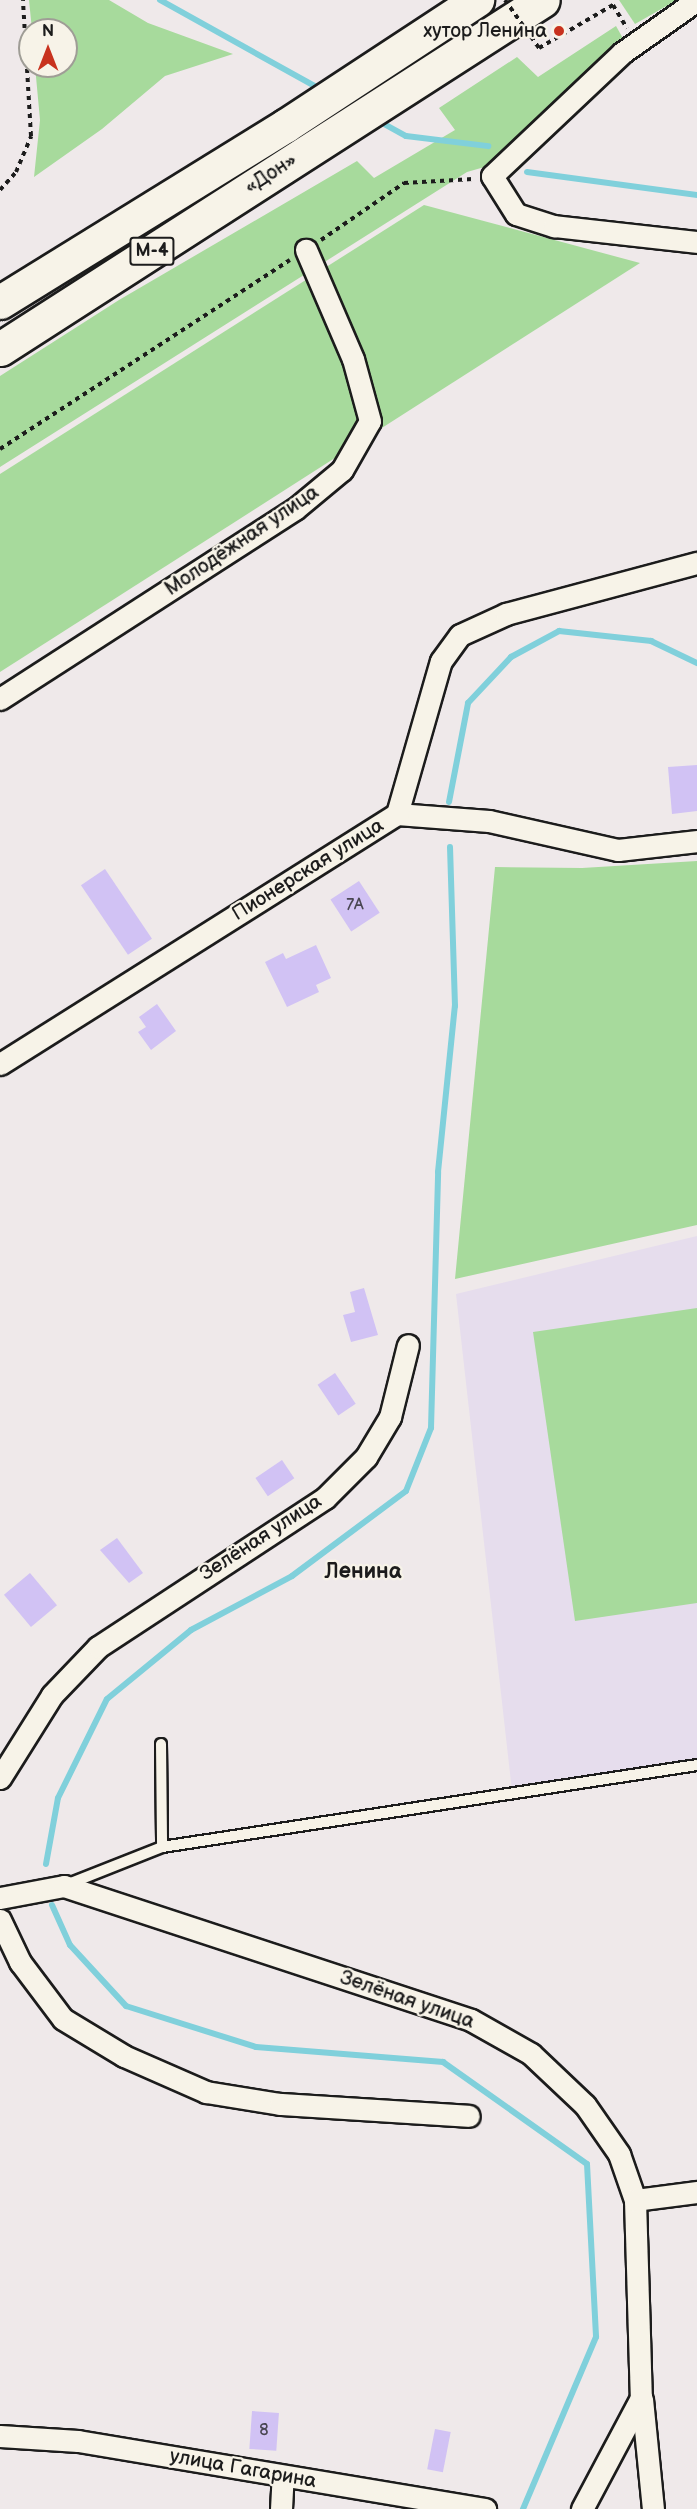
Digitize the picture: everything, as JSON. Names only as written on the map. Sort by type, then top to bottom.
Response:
[{"type":"highway","points":[[375,54],[442,0]]},
{"type":"highway","name":"«Дон»","points":[[8,297],[375,54],[477,0]]},
{"type":"highway","name":"«Дон»","points":[[0,349],[194,223],[307,159],[401,98],[543,0]]},
{"type":"highway","points":[[401,98],[568,0]]},
{"type":"street","points":[[697,0],[636,43],[553,114],[492,176],[516,214],[554,226],[697,242]]},
{"type":"street","name":"Молодёжная улица","points":[[0,699],[295,509],[342,470],[370,421],[353,360],[306,250]]},
{"type":"street","name":"Пионерская улица","points":[[0,1064],[397,814],[441,661],[460,635],[506,614],[697,563]]},
{"type":"street","points":[[397,814],[489,821],[618,850],[697,841]]},
{"type":"street","name":"Зелёная улица","points":[[0,1778],[52,1695],[98,1647],[324,1498],[366,1457],[390,1417],[408,1345]]},
{"type":"street","name":"Зелёная улица","points":[[0,1898],[64,1886],[471,2020],[531,2054],[585,2105],[619,2154],[635,2200],[641,2398],[582,2509]]},
{"type":"street","points":[[0,1920],[20,1962],[63,2019],[124,2056],[206,2092],[280,2104],[469,2116]]},
{"type":"street","points":[[635,2200],[697,2192]]},
{"type":"street","points":[[641,2398],[650,2507]]},
{"type":"street","name":"улица Гагарина","points":[[0,2436],[78,2441],[484,2509]]},
{"type":"street","points":[[281,2509],[283,2476]]},
{"type":"lane","points":[[161,1744],[162,1846]]},
{"type":"lane","points":[[64,1886],[162,1846],[697,1765]]},
{"type":"path","points":[[0,190],[16,172],[31,136],[23,0]]},
{"type":"path","points":[[505,0],[539,48],[613,4],[636,43]]},
{"type":"path","points":[[0,449],[306,250],[404,183],[492,176]]},
{"type":"shaded area","points":[[697,1236],[697,1764],[512,1791],[456,1294]]},
{"type":"green space","points":[[29,0],[109,0],[148,23],[233,54],[165,76],[102,129],[34,177],[40,120],[36,78],[78,78],[78,18],[31,18]]},
{"type":"green space","points":[[619,0],[677,0],[635,24]]},
{"type":"green space","points":[[616,26],[625,42],[495,164],[467,172],[0,467],[0,376],[119,300],[357,161],[374,178],[455,130],[439,108],[517,57],[538,77]]},
{"type":"green space","points":[[424,205],[640,263],[0,672],[0,474]]},
{"type":"green space","points":[[697,861],[697,1225],[455,1279],[495,867],[582,868]]},
{"type":"green space","points":[[697,1308],[697,1603],[575,1621],[533,1332]]},
{"type":"building","points":[[697,765],[697,811],[672,814],[668,767]]},
{"type":"building","points":[[105,869],[152,939],[128,955],[81,885]]},
{"type":"building","points":[[359,881],[380,913],[351,931],[330,900]]},
{"type":"building","points":[[316,945],[331,978],[316,985],[319,992],[287,1007],[265,962],[283,953],[286,959]]},
{"type":"building","points":[[157,1004],[176,1031],[151,1050],[138,1032],[146,1027],[139,1017]]},
{"type":"building","points":[[364,1288],[378,1335],[351,1342],[343,1315],[355,1312],[350,1292]]},
{"type":"building","points":[[335,1373],[356,1404],[338,1415],[318,1385]]},
{"type":"building","points":[[282,1460],[294,1478],[268,1496],[255,1478]]},
{"type":"building","points":[[117,1538],[143,1573],[129,1583],[100,1550]]},
{"type":"building","points":[[30,1573],[57,1605],[31,1627],[4,1595]]},
{"type":"building","points":[[252,2411],[279,2413],[276,2451],[249,2449]]},
{"type":"building","points":[[435,2429],[451,2432],[443,2472],[427,2469]]},
{"type":"waterway","points":[[160,0],[322,90]]},
{"type":"waterway","points":[[375,119],[406,136],[488,146]]},
{"type":"waterway","points":[[527,172],[697,195]]},
{"type":"waterway","points":[[449,802],[468,703],[511,657],[559,631],[651,641],[697,663]]},
{"type":"waterway","points":[[46,1864],[58,1798],[107,1699],[191,1630],[292,1576],[406,1491],[431,1428],[438,1172],[455,1006],[450,847]]},
{"type":"waterway","points":[[52,1905],[70,1945],[126,2006],[256,2047],[443,2062],[587,2164],[596,2337],[523,2509]]},
{"type":"place","name":"хутор Ленина","points":[[559,31]]},
{"type":"district","name":"Ленина","points":[[363,1572]]}]
